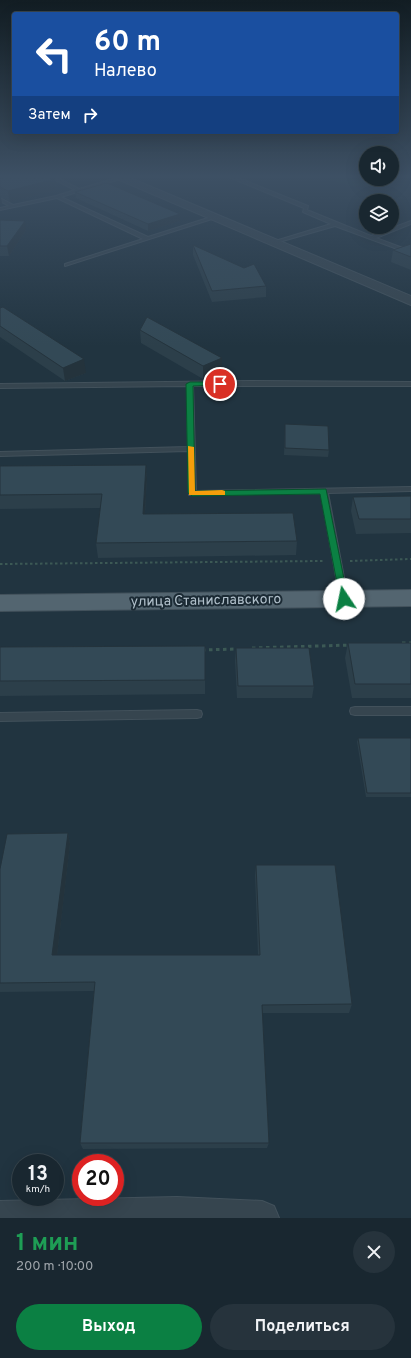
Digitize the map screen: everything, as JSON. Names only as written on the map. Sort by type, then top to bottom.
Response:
[{"type":"main road","name":"улица Станиславского","points":[[0,604],[411,598]]},
{"type":"street","points":[[247,232],[411,301]]},
{"type":"street","points":[[0,1218],[177,1216],[262,1218]]},
{"type":"lane","points":[[132,232],[147,239]]},
{"type":"lane","points":[[67,265],[170,232]]},
{"type":"lane","points":[[274,243],[310,232]]},
{"type":"lane","points":[[355,232],[411,253]]},
{"type":"lane","points":[[371,238],[386,232]]},
{"type":"lane","points":[[190,384],[192,493],[411,489]]},
{"type":"lane","points":[[0,386],[411,384]]},
{"type":"lane","points":[[0,454],[191,449]]},
{"type":"lane","points":[[324,491],[344,599]]},
{"type":"lane","points":[[355,711],[411,711]]},
{"type":"lane","points":[[0,717],[197,714]]},
{"type":"path","points":[[0,564],[411,559]]},
{"type":"path","points":[[395,643],[411,643]]},
{"type":"path","points":[[198,650],[356,645]]},
{"type":"building","points":[[0,232],[17,232],[7,246],[0,246]]},
{"type":"building","points":[[411,244],[411,257],[393,250]]},
{"type":"building","points":[[193,245],[244,268],[254,264],[266,286],[212,291]]},
{"type":"building","points":[[3,307],[84,359],[63,368],[0,326],[0,308]]},
{"type":"building","points":[[147,317],[222,358],[203,366],[140,330]]},
{"type":"building","points":[[285,424],[328,426],[329,450],[285,448]]},
{"type":"building","points":[[146,465],[143,514],[293,513],[297,541],[96,543],[102,494],[0,495],[0,466]]},
{"type":"building","points":[[411,496],[411,519],[359,519],[353,497]]},
{"type":"building","points":[[348,643],[411,643],[411,684],[355,684]]},
{"type":"building","points":[[205,646],[205,680],[0,681],[0,647]]},
{"type":"building","points":[[236,648],[309,648],[314,686],[238,686]]},
{"type":"building","points":[[358,738],[411,738],[411,793],[367,793]]},
{"type":"building","points":[[68,833],[52,955],[260,955],[256,865],[335,865],[352,1004],[262,1005],[269,1143],[80,1143],[95,982],[0,983],[0,869],[7,834]]},
{"type":"slow traffic","points":[[191,447],[192,493],[222,493]]},
{"type":"route","points":[[220,384],[190,384],[192,493],[324,491],[344,599]]}]
